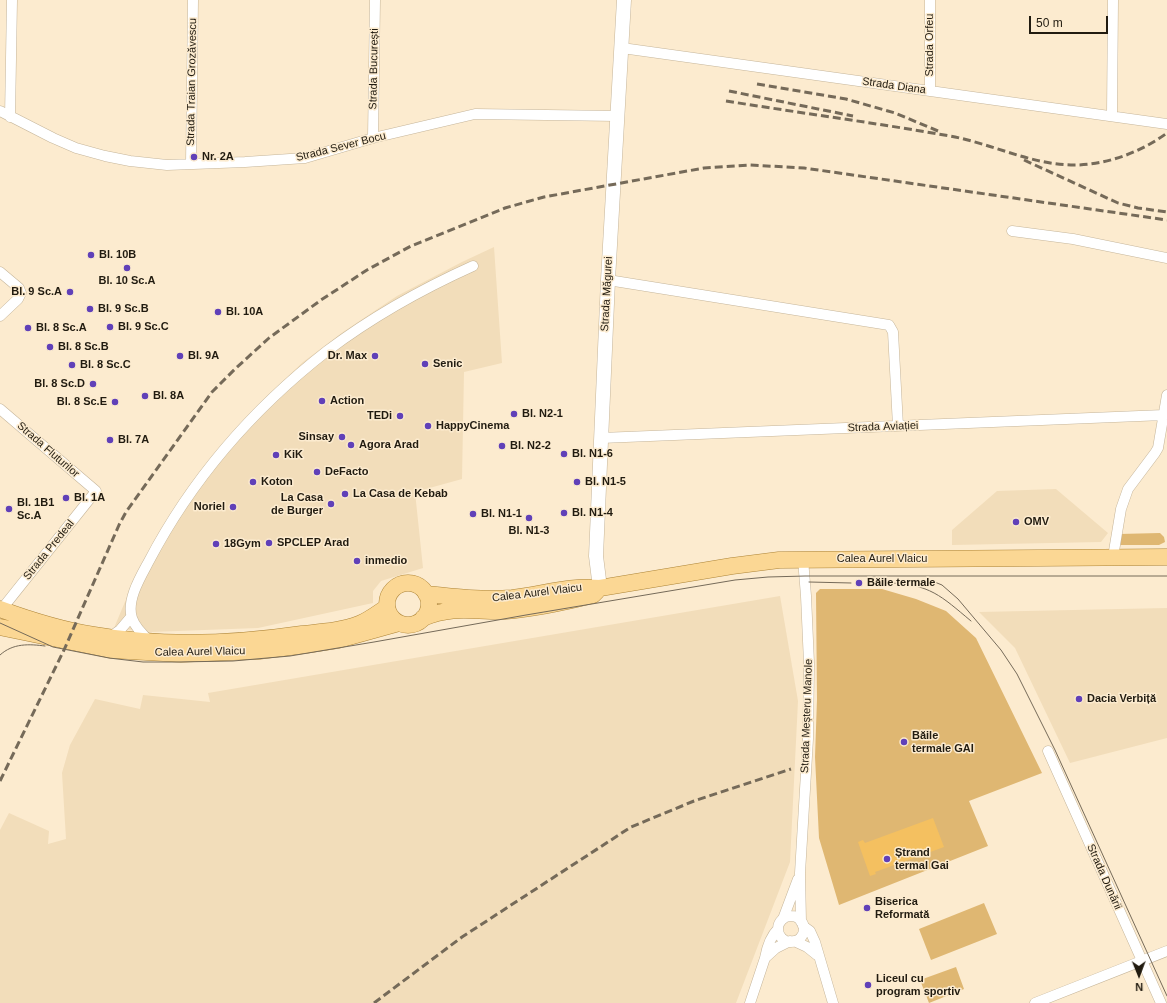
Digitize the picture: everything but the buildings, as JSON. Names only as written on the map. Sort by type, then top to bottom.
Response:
[{"type":"main road","name":"Calea Aurel Vlaicu","points":[[1,609],[72,630],[110,638],[150,641],[205,642],[274,638],[329,631],[358,625],[387,607],[390,593],[402,584],[414,584],[426,594],[500,599],[583,586],[600,588],[764,561],[803,559],[1167,556]]},
{"type":"main road","name":"Calea Aurel Vlaicu","points":[[0,626],[111,650],[180,654],[259,651],[306,646],[338,640],[399,623],[415,623],[434,613],[452,610],[498,611],[532,607],[593,595],[600,588]]},
{"type":"main road","points":[[423,618],[427,612],[428,606],[426,594]]},
{"type":"main road","points":[[387,607],[391,616],[399,623]]},
{"type":"street","points":[[10,117],[12,0]]},
{"type":"street","name":"Strada Traian Grozăvescu","points":[[191,164],[193,0]]},
{"type":"street","name":"Strada București","points":[[374,138],[375,0]]},
{"type":"street","name":"Strada Măgurei","points":[[600,588],[596,556],[608,280],[624,0]]},
{"type":"street","name":"Strada Orfeu","points":[[930,0],[930,90]]},
{"type":"street","points":[[1112,115],[1113,0]]},
{"type":"street","name":"Strada Diana","points":[[622,48],[1112,115],[1167,124]]},
{"type":"street","name":"Strada Sever Bocu","points":[[0,111],[76,148],[105,156],[146,163],[191,164],[305,158],[374,138],[475,114],[618,116]]},
{"type":"street","points":[[1012,231],[1067,238],[1167,258]]},
{"type":"street","points":[[150,641],[140,633],[131,617],[134,591],[169,525],[215,460],[246,425],[301,372],[353,333],[408,298],[473,266]]},
{"type":"street","points":[[0,272],[19,288],[21,293],[18,299],[0,316]]},
{"type":"street","points":[[608,280],[889,325],[893,332],[898,426]]},
{"type":"street","points":[[1113,557],[1121,509],[1128,489],[1158,448],[1167,395]]},
{"type":"street","name":"Strada Fluturilor","points":[[0,409],[96,491]]},
{"type":"street","name":"Strada Aviației","points":[[601,438],[1164,415]]},
{"type":"street","name":"Strada Predeal","points":[[1,609],[96,491]]},
{"type":"street","name":"Strada Meșteru Manole","points":[[800,873],[808,739],[809,663],[803,559]]},
{"type":"street","points":[[110,638],[120,630],[131,617]]},
{"type":"street","name":"Strada Dunării","points":[[1048,751],[1161,1003]]},
{"type":"street","points":[[750,1003],[769,942],[783,919],[800,873]]},
{"type":"street","points":[[765,958],[776,948],[801,935],[800,873]]},
{"type":"street","points":[[783,919],[794,916],[812,935],[833,1003]]},
{"type":"street","points":[[778,929],[782,937],[807,947],[817,954]]},
{"type":"street","points":[[1035,1003],[1167,951]]},
{"type":"shaded area","name":"Agora Arad","points":[[494,247],[502,363],[464,372],[462,479],[415,492],[423,568],[381,581],[373,591],[373,603],[258,628],[151,632],[114,628],[135,578],[160,531],[186,490],[238,426],[267,396],[303,362],[343,332],[397,296]]},
{"type":"shaded area","points":[[1056,489],[1108,533],[1101,542],[952,545],[952,530],[997,491]]},
{"type":"shaded area","points":[[1160,533],[1164,537],[1165,542],[1159,545],[1119,544],[1119,534]]},
{"type":"shaded area","name":"Ștrand termal Gai","points":[[820,589],[882,589],[916,599],[946,611],[976,638],[1042,773],[969,801],[988,846],[839,905],[819,838],[815,757],[817,699],[816,593]]},
{"type":"shaded area","points":[[780,596],[798,701],[790,862],[736,1003],[0,1003],[0,830],[9,813],[49,831],[48,844],[66,839],[62,773],[70,745],[95,699],[140,709],[143,695],[210,702],[208,693]]},
{"type":"shaded area","points":[[1167,608],[1167,738],[1070,763],[1015,648],[979,612]]},
{"type":"shaded area","name":"Ștrand termal Gai","points":[[933,818],[944,847],[875,872],[876,874],[870,876],[858,842],[863,840],[865,843]]},
{"type":"shaded area","points":[[984,903],[997,934],[931,960],[919,929]]},
{"type":"shaded area","points":[[956,967],[964,989],[929,1003],[920,980]]},
{"type":"tram line","points":[[0,623],[53,647],[109,658],[143,662],[233,661],[290,656],[735,580],[805,576],[1167,576]]},
{"type":"tram line","points":[[927,579],[942,585],[958,599],[1001,650],[1017,674],[1055,750],[1167,996]]},
{"type":"tram line","points":[[809,582],[851,583]]},
{"type":"tram line","points":[[889,583],[915,586],[934,593],[943,598],[971,621]]},
{"type":"tram line","points":[[0,655],[16,646],[45,646]]},
{"type":"railway","points":[[757,84],[846,99],[895,113],[938,131]]},
{"type":"railway","points":[[729,91],[853,116]]},
{"type":"railway","points":[[726,101],[950,136],[1029,158],[1061,164],[1089,164],[1124,156],[1146,146],[1167,133]]},
{"type":"railway","points":[[1024,160],[1118,203],[1138,208],[1167,212]]},
{"type":"railway","points":[[0,781],[64,650],[126,512],[212,392],[269,338],[321,300],[367,270],[411,246],[505,208],[544,197],[704,168],[750,165],[804,168],[1167,220]]},
{"type":"railway","points":[[374,1003],[462,937],[631,827],[694,801],[791,769]]},
{"type":"place","name":"Nr. 2A","points":[[194,157]]},
{"type":"place","name":"Bl. 10B","points":[[91,255]]},
{"type":"place","name":"Bl. 10 Sc.A","points":[[127,268]]},
{"type":"place","name":"Bl. 9 Sc.A","points":[[70,292]]},
{"type":"place","name":"Bl. 9 Sc.B","points":[[90,309]]},
{"type":"place","name":"Bl. 10A","points":[[218,312]]},
{"type":"place","name":"Bl. 9 Sc.C","points":[[110,327]]},
{"type":"place","name":"Bl. 8 Sc.A","points":[[28,328]]},
{"type":"place","name":"Bl. 8 Sc.B","points":[[50,347]]},
{"type":"place","name":"Bl. 9A","points":[[180,356]]},
{"type":"place","name":"Dr. Max","points":[[375,356]]},
{"type":"place","name":"Senic","points":[[425,364]]},
{"type":"place","name":"Bl. 8 Sc.C","points":[[72,365]]},
{"type":"place","name":"Bl. 8 Sc.D","points":[[93,384]]},
{"type":"place","name":"Bl. 8A","points":[[145,396]]},
{"type":"place","name":"Action","points":[[322,401]]},
{"type":"place","name":"Bl. 8 Sc.E","points":[[115,402]]},
{"type":"place","name":"Bl. N2-1","points":[[514,414]]},
{"type":"place","name":"TEDi","points":[[400,416]]},
{"type":"place","name":"HappyCinema","points":[[428,426]]},
{"type":"place","name":"Sinsay","points":[[342,437]]},
{"type":"place","name":"Bl. 7A","points":[[110,440]]},
{"type":"place","name":"Agora Arad","points":[[351,445]]},
{"type":"place","name":"Bl. N2-2","points":[[502,446]]},
{"type":"place","name":"Bl. N1-6","points":[[564,454]]},
{"type":"place","name":"KiK","points":[[276,455]]},
{"type":"place","name":"DeFacto","points":[[317,472]]},
{"type":"place","name":"Koton","points":[[253,482]]},
{"type":"place","name":"Bl. N1-5","points":[[577,482]]},
{"type":"place","name":"La Casa de Kebab","points":[[345,494]]},
{"type":"place","name":"Bl. 1A","points":[[66,498]]},
{"type":"place","name":"La Casa de Burger","points":[[331,504]]},
{"type":"place","name":"Noriel","points":[[233,507]]},
{"type":"place","name":"Bl. 1B1 Sc.A","points":[[9,509]]},
{"type":"place","name":"Bl. N1-4","points":[[564,513]]},
{"type":"place","name":"Bl. N1-1","points":[[473,514]]},
{"type":"place","name":"Bl. N1-3","points":[[529,518]]},
{"type":"place","name":"OMV","points":[[1016,522]]},
{"type":"place","name":"SPCLEP Arad","points":[[269,543]]},
{"type":"place","name":"18Gym","points":[[216,544]]},
{"type":"place","name":"inmedio","points":[[357,561]]},
{"type":"place","name":"Băile termale","points":[[859,583]]},
{"type":"place","name":"Dacia Verbiță","points":[[1079,699]]},
{"type":"place","name":"Băile termale GAI","points":[[904,742]]},
{"type":"place","name":"Ștrand termal Gai","points":[[887,859]]},
{"type":"place","name":"Biserica Reformată","points":[[867,908]]},
{"type":"place","name":"Liceul cu program sportiv","points":[[868,985]]}]
